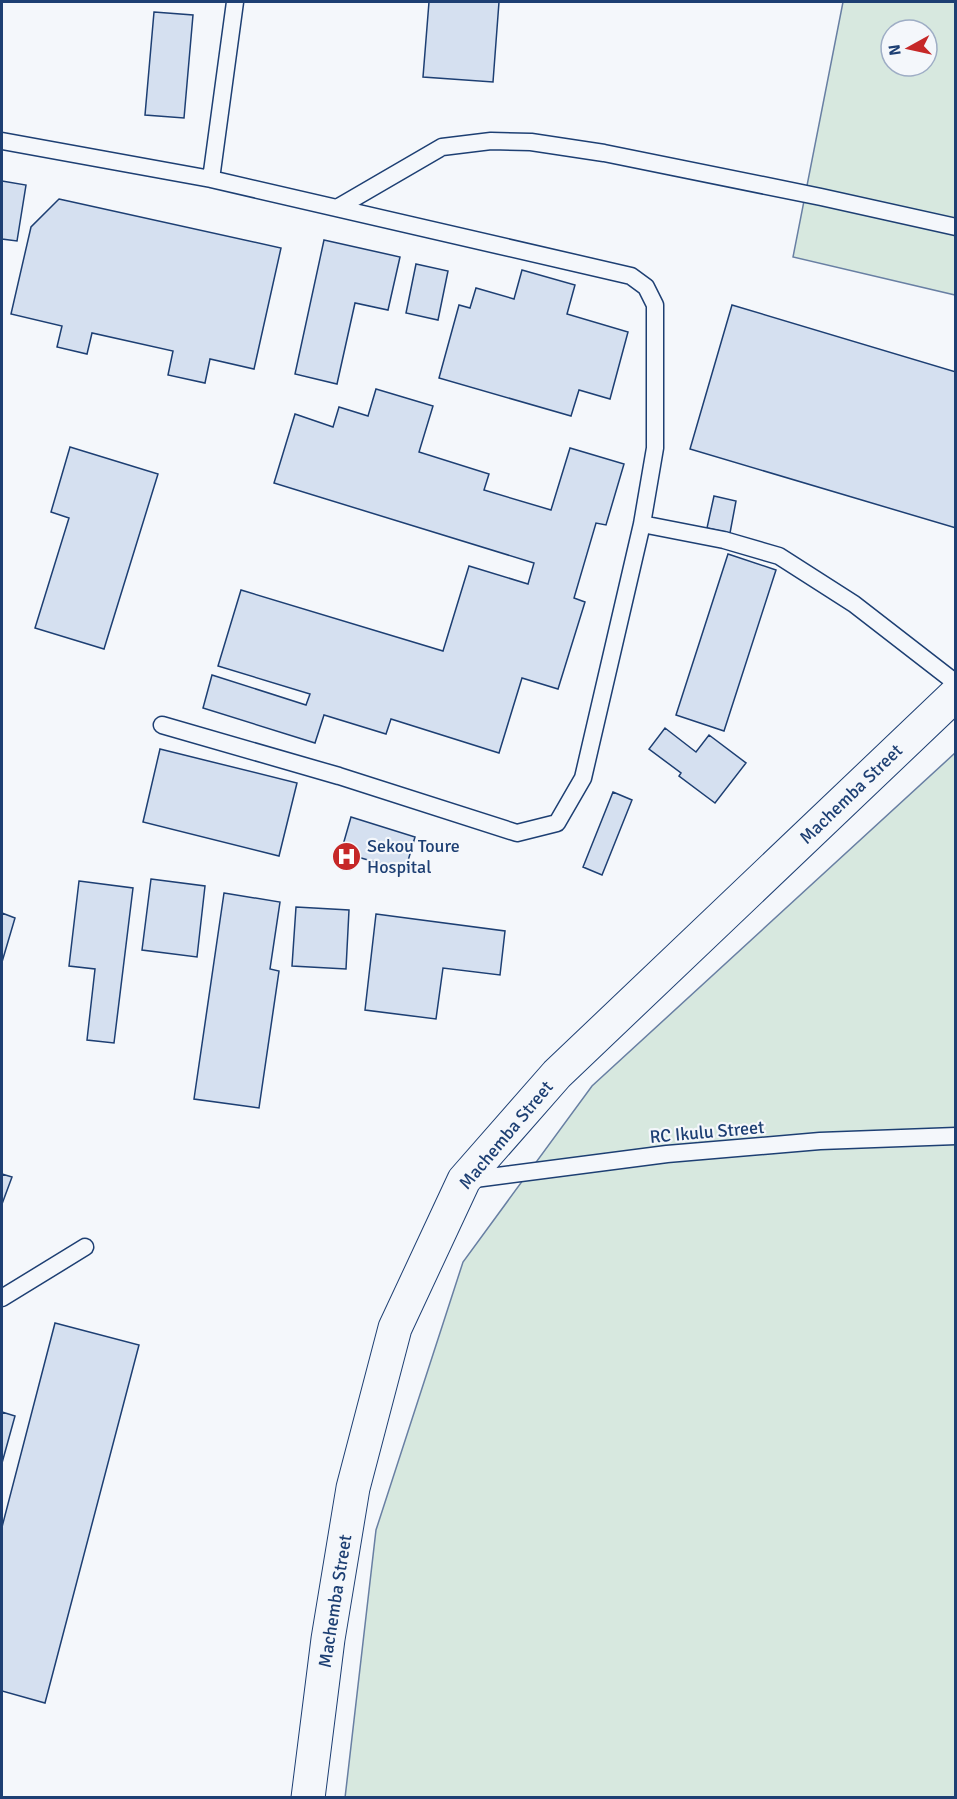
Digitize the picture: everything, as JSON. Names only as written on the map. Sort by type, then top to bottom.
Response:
[{"type":"main road","name":"Machemba Street","points":[[308,1797],[328,1639],[353,1488],[395,1328],[464,1180],[565,1066],[956,694]]},
{"type":"lane","points":[[210,179],[235,2]]},
{"type":"lane","points":[[2,141],[210,179],[631,276],[646,287],[655,305],[655,448],[642,524],[583,778],[557,823],[518,833],[339,776],[162,724]]},
{"type":"lane","points":[[337,208],[442,147],[490,141],[531,142],[627,157],[956,227]]},
{"type":"lane","points":[[642,524],[724,540],[779,556],[854,604],[956,683]]},
{"type":"lane","name":"RC Ikulu Street","points":[[464,1180],[667,1154],[820,1141],[956,1136]]},
{"type":"lane","points":[[2,1298],[85,1248]]},
{"type":"shaded area","points":[[843,2],[955,2],[955,295],[793,257]]},
{"type":"shaded area","points":[[955,753],[955,1797],[345,1798],[376,1530],[463,1262],[592,1086]]},
{"type":"building","points":[[429,2],[499,2],[493,82],[423,77]]},
{"type":"building","points":[[154,12],[193,15],[184,118],[145,115]]},
{"type":"building","points":[[2,181],[26,185],[17,241],[2,239]]},
{"type":"building","points":[[59,199],[281,248],[254,369],[210,359],[205,383],[168,375],[173,351],[92,333],[87,354],[57,347],[62,326],[11,314],[31,227]]},
{"type":"building","points":[[324,240],[400,257],[388,310],[355,303],[337,384],[295,374]]},
{"type":"building","points":[[416,264],[448,271],[438,320],[406,313]]},
{"type":"building","points":[[522,270],[575,285],[567,314],[628,332],[610,399],[579,390],[571,416],[439,378],[459,305],[470,308],[476,288],[514,299]]},
{"type":"building","points":[[732,305],[956,372],[956,528],[690,449]]},
{"type":"building","points":[[376,389],[433,406],[419,452],[489,474],[484,490],[551,510],[570,448],[624,464],[606,525],[596,523],[574,598],[585,602],[558,689],[522,678],[499,753],[391,719],[386,734],[324,715],[315,743],[203,708],[212,675],[306,705],[310,694],[218,666],[241,590],[443,651],[469,566],[528,584],[534,563],[274,483],[295,414],[333,427],[339,407],[368,416]]},
{"type":"building","points":[[70,447],[158,474],[104,649],[35,628],[69,518],[51,512]]},
{"type":"building","points":[[714,496],[736,501],[730,533],[707,528]]},
{"type":"building","points":[[728,554],[776,570],[724,731],[676,715]]},
{"type":"building","points":[[665,728],[696,752],[709,735],[746,763],[715,803],[679,776],[681,773],[649,749]]},
{"type":"building","points":[[160,749],[297,783],[279,856],[143,822]]},
{"type":"building","points":[[613,792],[632,800],[602,875],[583,867]]},
{"type":"building","points":[[351,817],[415,837],[405,871],[341,852]]},
{"type":"building","points":[[151,879],[205,886],[197,957],[142,950]]},
{"type":"building","points":[[79,881],[133,888],[114,1043],[87,1040],[95,969],[69,966]]},
{"type":"building","points":[[224,893],[280,902],[270,969],[279,971],[259,1108],[194,1099]]},
{"type":"building","points":[[296,907],[349,910],[346,969],[292,966]]},
{"type":"building","points":[[2,913],[15,918],[2,962]]},
{"type":"building","points":[[376,914],[505,931],[500,975],[443,968],[436,1019],[365,1010]]},
{"type":"building","points":[[2,1174],[12,1177],[2,1204]]},
{"type":"building","points":[[55,1323],[139,1345],[45,1703],[2,1691],[2,1527]]},
{"type":"building","points":[[2,1412],[15,1416],[2,1463]]},
{"type":"place","name":"Sekou Toure Hospital","points":[[346,856]]}]
